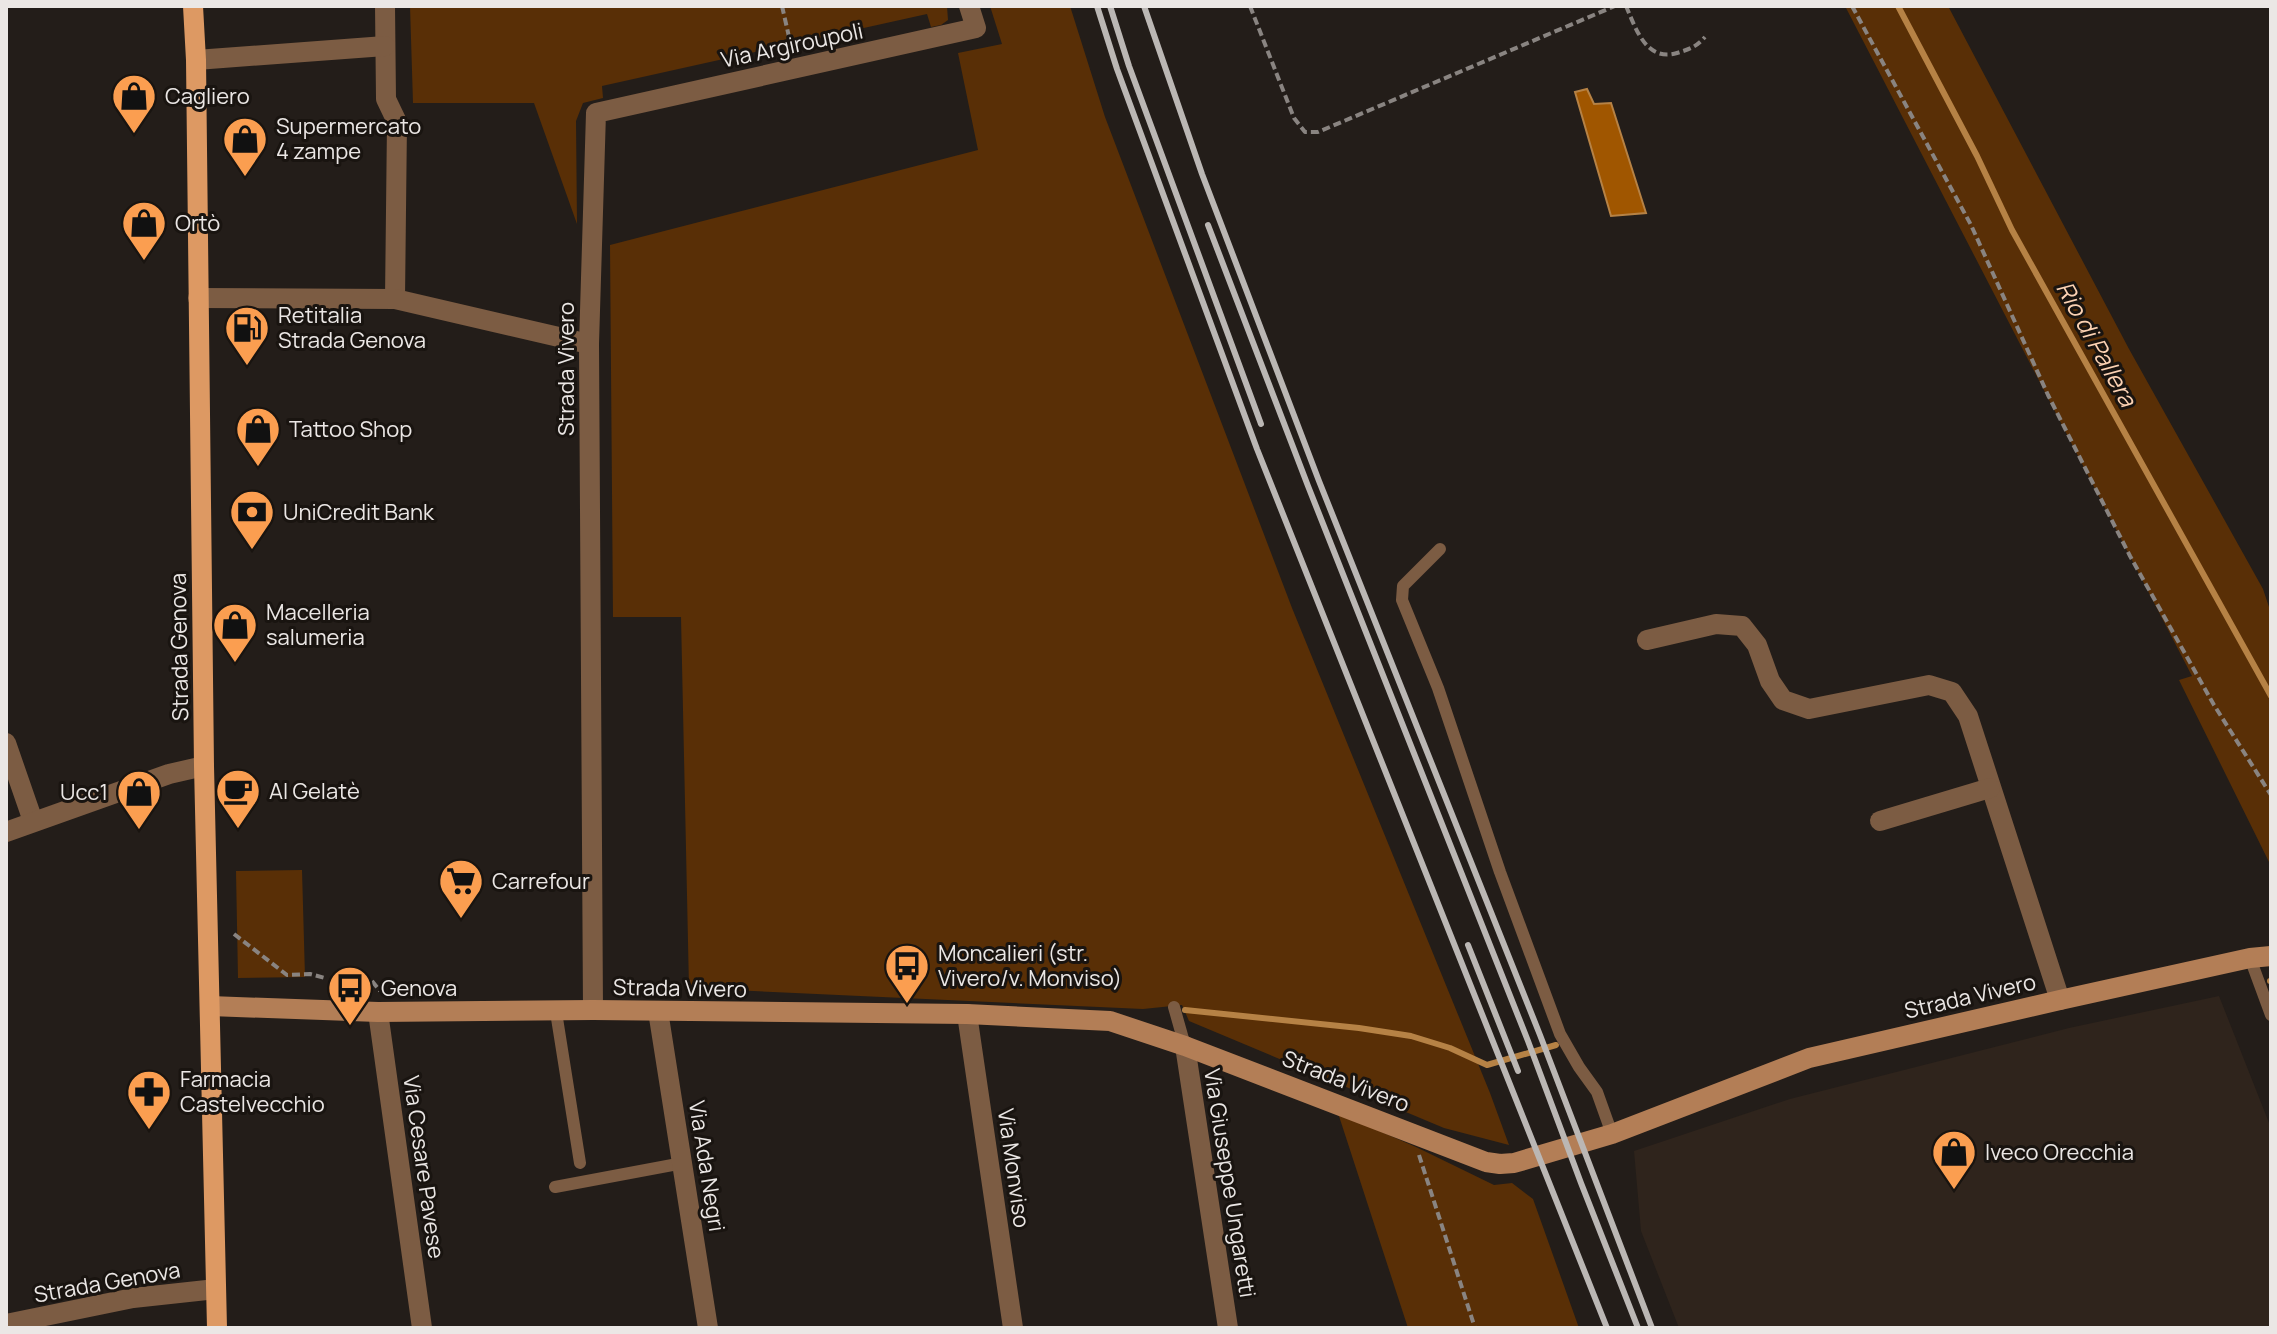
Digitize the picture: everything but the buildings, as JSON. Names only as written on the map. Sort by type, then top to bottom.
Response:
[{"type":"main road","name":"Strada Genova","points":[[193,6],[204,766],[217,1328]]},
{"type":"street","points":[[385,6],[386,99],[397,122],[395,299]]},
{"type":"street","name":"Via Argiroupoli","points":[[596,113],[976,28],[969,6]]},
{"type":"street","points":[[196,60],[385,46]]},
{"type":"street","name":"Strada Vivero","points":[[593,1010],[589,344],[596,113]]},
{"type":"street","points":[[198,298],[395,299],[589,344]]},
{"type":"street","name":"Strada Vivero","points":[[1647,640],[1716,624],[1742,626],[1757,645],[1770,681],[1783,700],[1809,709],[1929,685],[1952,692],[1968,716],[2060,1000]]},
{"type":"street","points":[[6,743],[33,821]]},
{"type":"street","points":[[6,832],[169,774],[204,766]]},
{"type":"street","points":[[1880,821],[1990,788]]},
{"type":"street","name":"Strada Vivero","points":[[210,1006],[378,1012],[593,1010],[967,1014],[1110,1021],[1185,1046],[1486,1162],[1500,1164],[1514,1163],[1612,1134],[1809,1058],[2250,958],[2271,956]]},
{"type":"street","name":"Via Ada Negri","points":[[658,1011],[708,1328]]},
{"type":"street","name":"Via Cesare Pavese","points":[[378,1012],[422,1328]]},
{"type":"street","name":"Via Monviso","points":[[967,1014],[1013,1328]]},
{"type":"street","name":"Via Giuseppe Ungaretti","points":[[1185,1046],[1228,1328]]},
{"type":"street","name":"Strada Genova","points":[[6,1324],[133,1298],[216,1289]]},
{"type":"lane","points":[[1440,549],[1403,586],[1402,600],[1438,688],[1500,872],[1560,1034],[1597,1092],[1612,1134]]},
{"type":"lane","points":[[2250,958],[2271,1015]]},
{"type":"lane","points":[[1174,1007],[1185,1046]]},
{"type":"lane","points":[[556,1012],[580,1163]]},
{"type":"lane","points":[[555,1187],[683,1163]]},
{"type":"path","points":[[782,6],[796,68]]},
{"type":"path","points":[[1250,6],[1294,118],[1305,132],[1318,132],[1615,6]]},
{"type":"path","points":[[1626,6],[1639,36],[1658,53],[1670,55],[1697,47],[1705,37]]},
{"type":"path","points":[[1852,6],[1971,225],[2048,395],[2130,556],[2214,705],[2271,795]]},
{"type":"path","points":[[234,934],[287,975],[310,974],[325,978]]},
{"type":"path","points":[[1411,1132],[1475,1328]]},
{"type":"shaded area","points":[[410,6],[947,6],[948,20],[931,27],[927,14],[602,86],[603,98],[583,103],[576,121],[577,224],[534,103],[413,103]]},
{"type":"shaded area","points":[[990,6],[1070,6],[1105,117],[1292,608],[1509,1145],[1444,1128],[1189,1021],[1182,1005],[1143,1009],[689,988],[681,617],[613,617],[610,245],[978,150],[958,53],[1002,44]]},
{"type":"shaded area","points":[[1845,6],[1948,6],[2129,349],[2263,589],[2271,613],[2271,866],[2179,680],[2192,676]]},
{"type":"shaded area","points":[[1587,89],[1594,104],[1611,103],[1646,213],[1611,216],[1575,92]]},
{"type":"shaded area","points":[[302,870],[305,977],[238,978],[236,871]]},
{"type":"shaded area","name":"Iveco Orecchia","points":[[2219,996],[2271,1128],[2271,1328],[1679,1328],[1641,1231],[1634,1151],[1790,1099],[2069,1028]]},
{"type":"shaded area","points":[[1338,1113],[1494,1185],[1512,1183],[1533,1199],[1579,1328],[1408,1328]]},
{"type":"waterway","name":"Rio di Pallera","points":[[1898,6],[2012,230],[2271,696]]},
{"type":"waterway","points":[[1185,1010],[1411,1036],[1450,1048],[1487,1065],[1556,1045]]},
{"type":"railway","points":[[1097,6],[1117,69],[1257,449],[1607,1328]]},
{"type":"railway","points":[[1110,6],[1129,66],[1261,424]]},
{"type":"railway","points":[[1144,6],[1202,174],[1319,481],[1540,1035],[1652,1328]]},
{"type":"railway","points":[[1208,225],[1638,1328]]},
{"type":"railway","points":[[1468,945],[1518,1071]]},
{"type":"place","name":"Cagliero","points":[[134,135]]},
{"type":"place","name":"Supermercato 4 zampe","points":[[245,178]]},
{"type":"place","name":"Ortò","points":[[144,262]]},
{"type":"place","name":"Retitalia Strada Genova","points":[[247,367]]},
{"type":"place","name":"Tattoo Shop","points":[[258,468]]},
{"type":"place","name":"UniCredit Bank","points":[[252,551]]},
{"type":"place","name":"Macelleria salumeria","points":[[235,664]]},
{"type":"place","name":"Al Gelatè","points":[[238,830]]},
{"type":"place","name":"Ucc1","points":[[139,831]]},
{"type":"place","name":"Carrefour","points":[[461,920]]},
{"type":"place","name":"Moncalieri (str. Vivero/v. Monviso)","points":[[907,1005]]},
{"type":"place","name":"Genova","points":[[350,1027]]},
{"type":"place","name":"Farmacia Castelvecchio","points":[[149,1131]]},
{"type":"place","name":"Iveco Orecchia","points":[[1954,1191]]}]
